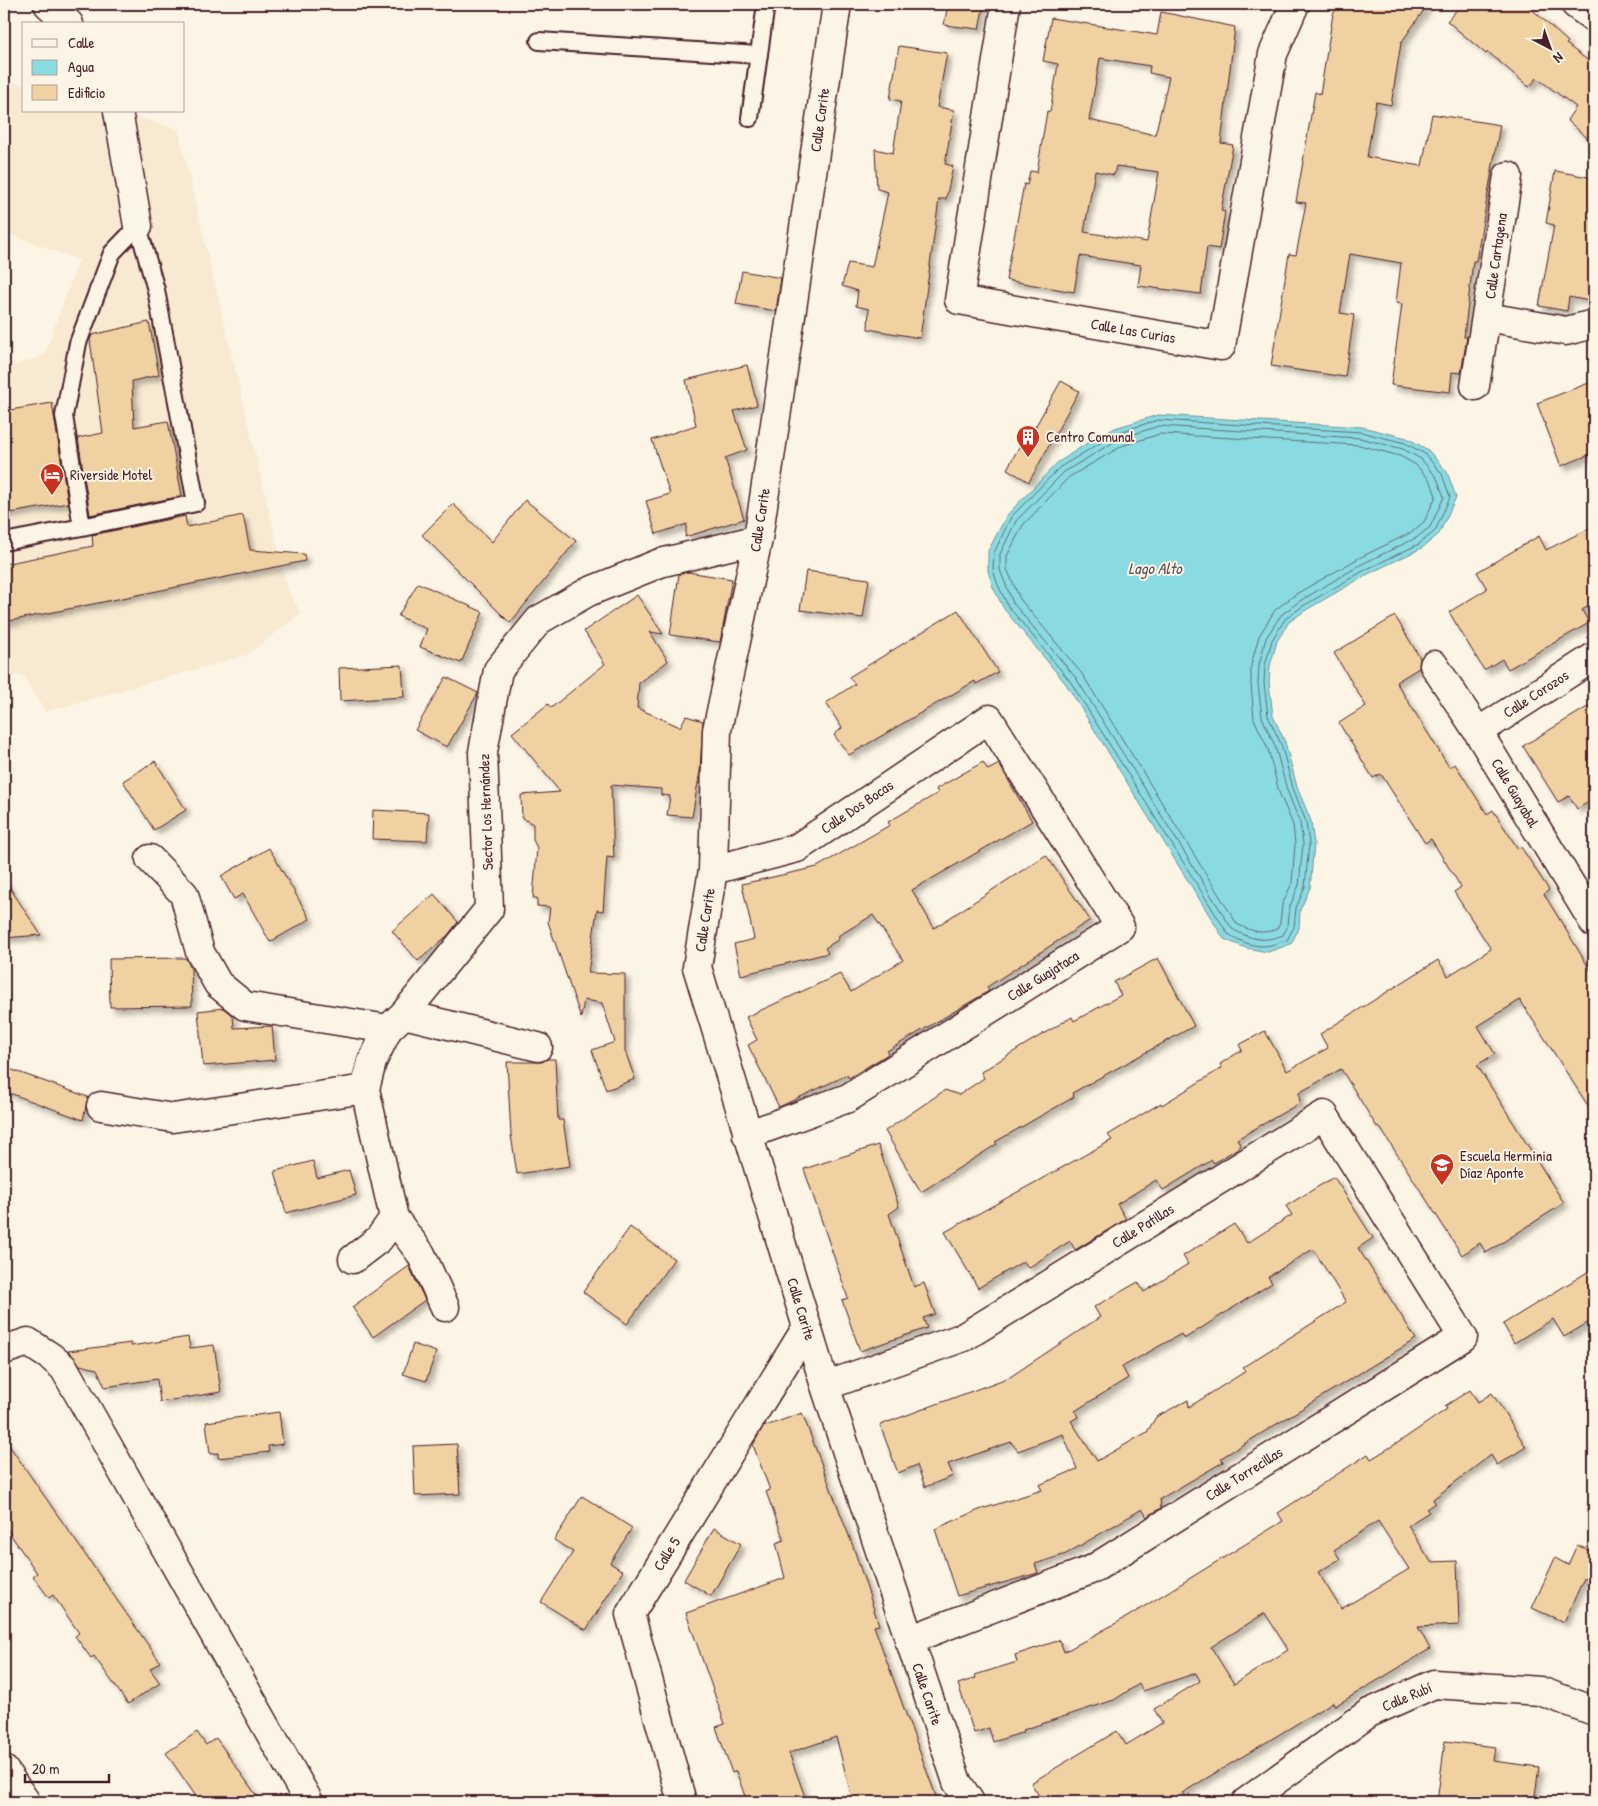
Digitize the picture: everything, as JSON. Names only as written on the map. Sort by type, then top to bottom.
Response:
[{"type":"street","points":[[48,4],[67,22]]},
{"type":"street","name":"Calle Carite","points":[[837,4],[758,539],[717,730],[713,870],[697,967],[825,1386],[957,1782],[970,1802]]},
{"type":"street","name":"Calle Las Curias","points":[[1006,4],[958,300],[1221,346],[1272,54],[1295,4]]},
{"type":"street","points":[[118,112],[138,226]]},
{"type":"street","name":"Calle Cartagena","points":[[1508,176],[1487,317],[1566,331],[1594,324]]},
{"type":"street","points":[[1475,386],[1487,317]]},
{"type":"street","name":"Sector Los Hernández","points":[[445,1307],[421,1254],[394,1218],[366,1089],[372,1062],[396,1021],[489,909],[483,752],[498,670],[539,620],[588,592],[660,563],[758,539]]},
{"type":"street","name":"Calle Corozos","points":[[1478,732],[1594,657]]},
{"type":"street","name":"Calle Guayabal","points":[[1434,665],[1478,732],[1594,924]]},
{"type":"street","name":"Calle Dos Bocas","points":[[713,870],[796,848],[989,719]]},
{"type":"street","name":"Calle Guajataca","points":[[747,1135],[848,1098],[1120,927],[989,719]]},
{"type":"street","points":[[150,859],[184,894],[200,952],[218,984],[245,1006],[396,1021],[538,1047]]},
{"type":"street","points":[[101,1106],[173,1118],[366,1089]]},
{"type":"street","name":"Calle Patillas","points":[[825,1386],[964,1337],[1324,1115],[1402,1238]]},
{"type":"street","points":[[353,1259],[379,1239],[394,1218]]},
{"type":"street","name":"Calle Torrecillas","points":[[909,1640],[1093,1568],[1463,1337],[1402,1238]]},
{"type":"street","name":"Calle 5","points":[[682,1802],[630,1614],[807,1327]]},
{"type":"street","points":[[4,1350],[28,1342],[51,1356],[64,1368],[309,1802]]},
{"type":"street","name":"Calle Rubí","points":[[1246,1802],[1369,1713],[1434,1684],[1540,1691],[1594,1711]]},
{"type":"street","points":[[4,1770],[26,1802]]},
{"type":"lane","points":[[750,118],[766,4]]},
{"type":"lane","points":[[539,41],[759,56]]},
{"type":"lane","points":[[82,527],[64,416],[81,334],[112,253],[138,226]]},
{"type":"lane","points":[[4,542],[196,503],[156,290],[138,226]]},
{"type":"shaded area","points":[[4,80],[22,84],[22,112],[119,112],[178,129],[288,590],[301,613],[247,655],[45,712],[22,674],[4,678],[4,370],[44,355],[79,260],[4,232]]},
{"type":"water","name":"Lago Alto","points":[[1158,415],[1362,427],[1407,438],[1428,450],[1447,472],[1456,497],[1439,534],[1422,548],[1368,574],[1306,610],[1289,622],[1277,641],[1270,666],[1269,683],[1273,716],[1285,742],[1297,787],[1311,821],[1314,844],[1310,888],[1300,910],[1299,928],[1291,944],[1268,952],[1246,948],[1224,939],[1066,684],[1004,609],[993,587],[988,571],[988,551],[1007,515],[1057,463],[1115,428]]},
{"type":"building","points":[[948,4],[984,4],[979,29],[944,25]]},
{"type":"building","points":[[1340,4],[1428,4],[1401,43],[1391,105],[1376,102],[1367,157],[1422,166],[1432,114],[1500,125],[1476,261],[1473,261],[1464,337],[1467,337],[1461,373],[1452,372],[1450,392],[1391,385],[1402,304],[1396,303],[1401,263],[1350,254],[1340,313],[1354,315],[1345,377],[1271,366],[1289,254],[1296,255],[1306,203],[1296,202],[1315,92],[1320,94],[1333,14]]},
{"type":"building","points":[[1462,4],[1526,4],[1568,42],[1566,44],[1594,65],[1594,144],[1567,120],[1576,107],[1537,78],[1529,87],[1488,52],[1486,54],[1447,21]]},
{"type":"building","points":[[1161,12],[1235,27],[1221,143],[1233,145],[1221,211],[1225,212],[1219,249],[1207,247],[1201,294],[1138,286],[1141,265],[1080,256],[1074,292],[1006,280],[1024,184],[1027,185],[1030,171],[1037,172],[1047,111],[1050,112],[1058,64],[1043,61],[1051,18],[1157,35]],"holes":[[[1100,58],[1150,66],[1149,73],[1169,77],[1155,135],[1089,120]],[[1116,166],[1159,172],[1147,242],[1084,232],[1095,171],[1114,175]]]},
{"type":"building","points":[[899,46],[947,53],[937,107],[954,110],[945,164],[953,166],[946,199],[939,199],[920,338],[868,329],[869,309],[856,306],[858,291],[842,286],[848,263],[872,267],[888,192],[877,189],[875,149],[893,153],[901,101],[890,99]]},
{"type":"building","points":[[1555,171],[1594,178],[1594,302],[1569,297],[1567,311],[1539,306],[1554,225],[1546,223]]},
{"type":"building","points":[[742,271],[781,278],[776,311],[736,304]]},
{"type":"building","points":[[149,322],[159,375],[132,381],[134,427],[168,421],[182,496],[90,515],[78,438],[103,433],[90,340],[92,335]]},
{"type":"building","points":[[747,365],[757,405],[734,411],[747,450],[725,458],[744,519],[685,537],[687,524],[656,534],[646,501],[670,494],[652,440],[696,425],[686,380]]},
{"type":"building","points":[[1061,381],[1079,391],[1029,482],[1007,469],[1026,434],[1030,436]]},
{"type":"building","points":[[1594,381],[1594,453],[1561,466],[1537,403]]},
{"type":"building","points":[[52,403],[68,503],[4,514],[4,411]]},
{"type":"building","points":[[525,500],[576,541],[510,623],[422,535],[453,504],[492,542]]},
{"type":"building","points":[[243,515],[250,550],[304,554],[305,561],[4,622],[4,564],[93,546],[92,535],[185,516],[187,527]]},
{"type":"building","points":[[1594,526],[1594,603],[1582,610],[1589,623],[1508,669],[1502,659],[1484,670],[1449,612],[1487,589],[1477,572],[1539,536],[1546,550]]},
{"type":"building","points":[[806,571],[869,579],[863,618],[800,610]]},
{"type":"building","points":[[688,572],[732,579],[720,642],[670,635],[679,574]]},
{"type":"building","points":[[418,583],[483,612],[461,663],[420,647],[427,629],[398,616]]},
{"type":"building","points":[[637,595],[663,634],[650,632],[668,661],[639,683],[637,708],[680,727],[686,716],[703,721],[700,771],[692,817],[667,815],[670,796],[661,795],[661,789],[611,785],[614,858],[607,857],[603,911],[597,910],[588,973],[625,974],[625,1051],[635,1079],[606,1090],[592,1050],[615,1042],[602,1003],[584,1000],[581,1018],[548,922],[550,907],[537,906],[537,898],[533,898],[537,848],[533,840],[533,824],[522,818],[521,795],[560,792],[512,733],[548,704],[551,708],[605,664],[584,631]]},
{"type":"building","points":[[958,610],[998,672],[976,684],[975,681],[849,755],[834,735],[842,728],[826,703],[855,684],[849,677]]},
{"type":"building","points":[[1395,616],[1420,658],[1419,668],[1396,682],[1449,767],[1455,764],[1487,814],[1493,810],[1518,849],[1521,847],[1549,890],[1544,894],[1594,976],[1594,1115],[1520,1000],[1478,1026],[1495,1054],[1477,1065],[1564,1203],[1486,1253],[1480,1243],[1462,1255],[1341,1069],[1299,1093],[1300,1103],[1237,1139],[1241,1146],[1214,1163],[1212,1160],[1163,1190],[1156,1180],[1117,1204],[1126,1219],[1075,1250],[1070,1241],[1028,1268],[1024,1261],[978,1288],[945,1232],[1112,1140],[1108,1135],[1222,1068],[1220,1064],[1242,1050],[1239,1045],[1265,1031],[1287,1071],[1328,1048],[1320,1034],[1438,960],[1448,976],[1491,949],[1454,892],[1461,887],[1431,839],[1425,843],[1381,774],[1373,778],[1339,723],[1366,706],[1334,653]]},
{"type":"building","points":[[402,665],[404,697],[340,701],[339,668]]},
{"type":"building","points":[[446,677],[478,693],[447,747],[415,730]]},
{"type":"building","points":[[1594,703],[1594,799],[1577,809],[1569,796],[1558,802],[1523,746]]},
{"type":"building","points":[[155,761],[186,810],[154,830],[123,781]]},
{"type":"building","points":[[983,762],[988,770],[999,764],[1032,821],[912,890],[934,928],[1046,855],[1090,920],[987,987],[989,991],[887,1051],[888,1054],[849,1078],[847,1075],[779,1107],[748,1045],[757,1040],[746,1017],[840,974],[851,992],[903,960],[873,915],[838,936],[839,939],[825,948],[828,953],[741,975],[734,944],[754,939],[742,884],[817,867],[890,825],[888,822],[938,793],[936,789]]},
{"type":"building","points":[[373,810],[429,813],[427,841],[372,839]]},
{"type":"building","points":[[269,848],[310,919],[270,942],[243,894],[234,899],[221,876]]},
{"type":"building","points":[[4,879],[41,935],[4,938]]},
{"type":"building","points":[[434,894],[458,922],[448,935],[418,961],[392,931]]},
{"type":"building","points":[[186,958],[191,969],[192,1006],[110,1007],[109,959]]},
{"type":"building","points":[[1158,958],[1194,1026],[1072,1093],[1074,1097],[995,1142],[997,1144],[921,1192],[885,1131],[945,1090],[959,1095],[984,1078],[981,1072],[1026,1044],[1072,1017],[1074,1021],[1121,995],[1114,982]]},
{"type":"building","points":[[223,1008],[233,1016],[234,1028],[272,1026],[275,1060],[203,1066],[198,1011]]},
{"type":"building","points":[[547,1059],[555,1059],[558,1120],[563,1120],[570,1166],[517,1174],[511,1135],[507,1062],[542,1062]]},
{"type":"building","points":[[4,1067],[88,1097],[83,1120],[4,1091]]},
{"type":"building","points":[[878,1145],[899,1207],[889,1214],[914,1287],[924,1283],[935,1314],[923,1318],[927,1328],[860,1351],[842,1300],[848,1298],[804,1169]]},
{"type":"building","points":[[313,1161],[317,1178],[349,1170],[356,1195],[286,1213],[275,1171]]},
{"type":"building","points":[[1334,1177],[1373,1238],[1358,1248],[1416,1339],[1221,1458],[1223,1462],[1160,1499],[1161,1508],[1147,1517],[1142,1509],[1066,1554],[1035,1564],[1038,1573],[957,1596],[935,1529],[979,1510],[1042,1490],[1039,1485],[1077,1469],[1063,1434],[1018,1451],[1011,1442],[948,1464],[953,1476],[925,1487],[917,1465],[898,1473],[880,1425],[1010,1377],[1100,1317],[1094,1307],[1138,1282],[1144,1292],[1188,1264],[1183,1256],[1234,1224],[1247,1243],[1292,1215],[1286,1206]],"holes":[[[1313,1249],[1346,1302],[1243,1367],[1246,1371],[1189,1407],[1188,1400],[1156,1417],[1147,1432],[1097,1461],[1071,1421],[1078,1417],[1075,1411],[1128,1378],[1122,1367],[1181,1334],[1184,1339],[1272,1283],[1268,1277]]]},
{"type":"building","points":[[630,1227],[674,1259],[627,1324],[583,1292]]},
{"type":"building","points":[[409,1266],[425,1300],[373,1337],[352,1307]]},
{"type":"building","points":[[1594,1268],[1594,1319],[1564,1337],[1553,1319],[1514,1343],[1503,1324]]},
{"type":"building","points":[[188,1337],[190,1348],[214,1345],[221,1392],[160,1402],[157,1379],[105,1387],[97,1369],[80,1365],[68,1351],[131,1343],[131,1346]]},
{"type":"building","points":[[413,1344],[436,1352],[426,1381],[403,1374]]},
{"type":"building","points":[[1470,1390],[1478,1402],[1492,1393],[1526,1447],[1497,1465],[1491,1455],[1433,1499],[1435,1503],[1426,1509],[1429,1512],[1408,1525],[1431,1562],[1457,1561],[1459,1625],[1418,1627],[1430,1649],[1335,1706],[1333,1702],[1182,1793],[1188,1802],[1043,1802],[1031,1783],[1117,1731],[1126,1745],[1162,1723],[1154,1709],[1200,1681],[1196,1673],[1143,1691],[1139,1684],[1114,1700],[993,1742],[989,1728],[974,1733],[958,1684],[976,1678],[975,1675],[1017,1662],[1015,1655],[1060,1640],[1064,1652],[1127,1617],[1283,1521],[1278,1513],[1368,1454],[1371,1459],[1399,1442],[1447,1409],[1445,1406]],"holes":[[[1378,1521],[1409,1569],[1341,1609],[1318,1572],[1340,1559],[1334,1550]],[[1265,1613],[1288,1650],[1234,1684],[1211,1647]]]},
{"type":"building","points":[[279,1412],[283,1444],[268,1446],[269,1452],[218,1458],[218,1453],[210,1454],[206,1422]]},
{"type":"building","points":[[802,1413],[854,1549],[879,1625],[874,1626],[938,1802],[853,1802],[836,1737],[789,1753],[807,1802],[747,1802],[736,1771],[732,1773],[716,1727],[725,1724],[686,1613],[785,1578],[776,1543],[784,1540],[766,1492],[770,1490],[753,1445],[763,1427]]},
{"type":"building","points":[[4,1438],[160,1662],[150,1669],[160,1683],[128,1704],[94,1656],[91,1658],[75,1636],[79,1633],[53,1595],[49,1598],[33,1576],[37,1573],[4,1525]]},
{"type":"building","points":[[457,1444],[460,1494],[415,1496],[413,1446]]},
{"type":"building","points":[[582,1496],[632,1528],[610,1563],[623,1571],[586,1630],[541,1602],[573,1552],[554,1540]]},
{"type":"building","points":[[714,1528],[741,1544],[711,1596],[684,1580]]},
{"type":"building","points":[[1577,1545],[1594,1553],[1594,1582],[1584,1578],[1564,1622],[1532,1608],[1555,1558],[1568,1565]]},
{"type":"building","points":[[197,1732],[206,1745],[216,1738],[261,1802],[200,1802],[166,1753]]},
{"type":"building","points":[[1445,1741],[1495,1747],[1493,1761],[1539,1767],[1534,1802],[1437,1802]]},
{"type":"place","name":"Centro Comunal","points":[[1028,458]]},
{"type":"place","name":"Riverside Motel","points":[[52,496]]},
{"type":"place","name":"Escuela Herminia Díaz Aponte","points":[[1442,1186]]}]
